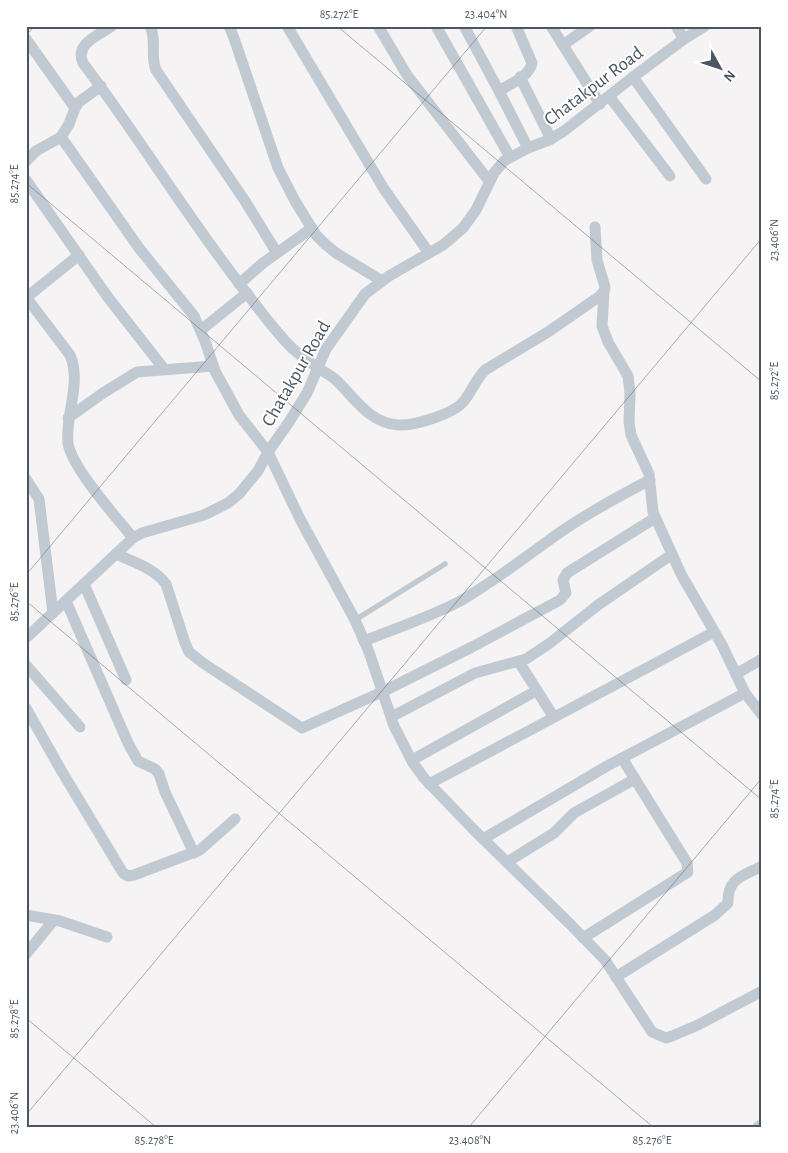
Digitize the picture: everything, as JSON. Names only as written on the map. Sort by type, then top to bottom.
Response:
[{"type":"street","points":[[112,26],[90,40],[80,50],[80,57],[83,63],[101,86],[211,247],[289,345],[334,378],[360,407],[374,418],[400,425],[421,421],[454,410],[463,403],[479,376],[485,370],[548,332],[604,292]]},
{"type":"street","points":[[150,26],[153,37],[152,56],[156,70],[245,201],[277,253]]},
{"type":"street","points":[[229,26],[278,168],[312,228],[325,244],[336,253],[382,281]]},
{"type":"street","points":[[287,26],[384,189],[429,253]]},
{"type":"street","points":[[378,26],[407,74],[489,181]]},
{"type":"street","points":[[436,26],[510,157]]},
{"type":"street","points":[[464,26],[500,91],[528,148]]},
{"type":"street","points":[[500,91],[527,72],[532,63],[516,26]]},
{"type":"street","points":[[551,26],[600,104]]},
{"type":"street","points":[[562,45],[590,26]]},
{"type":"street","points":[[676,26],[684,39]]},
{"type":"street","name":"Chatakpur Road","points":[[26,638],[133,538],[142,533],[204,515],[228,503],[248,485],[268,452],[290,422],[307,392],[326,349],[365,294],[382,281],[443,245],[463,228],[476,210],[498,166],[510,157],[551,139],[684,39],[705,26]]},
{"type":"street","points":[[26,39],[75,108]]},
{"type":"street","points":[[520,77],[551,139]]},
{"type":"street","points":[[633,77],[706,179]]},
{"type":"street","points":[[26,161],[36,151],[61,137],[69,124],[75,108],[83,98],[101,86]]},
{"type":"street","points":[[610,96],[670,176]]},
{"type":"street","points":[[61,137],[139,248],[194,316],[201,330],[213,366],[239,415],[268,452],[300,519],[355,620],[391,717],[412,760],[429,784],[605,960],[652,1032],[666,1038],[698,1025],[762,991]]},
{"type":"street","points":[[26,180],[107,296],[164,369]]},
{"type":"street","points":[[595,227],[597,260],[605,282],[602,326],[608,342],[628,376],[631,435],[650,480],[651,504],[655,518],[681,574],[714,632],[745,693],[762,715]]},
{"type":"street","points":[[201,330],[243,288],[254,270],[312,228]]},
{"type":"street","points":[[79,255],[27,297],[70,355],[73,362],[73,393],[68,418],[68,444],[72,456],[82,472],[133,538]]},
{"type":"street","points":[[68,418],[103,392],[137,372],[213,366]]},
{"type":"street","points":[[27,480],[39,499],[53,612]]},
{"type":"street","points":[[364,641],[460,601],[592,512],[616,497],[650,480]]},
{"type":"street","points":[[116,554],[152,571],[166,584],[189,652],[302,728],[382,692],[560,600],[566,593],[563,580],[567,573],[655,518]]},
{"type":"street","points":[[391,717],[474,673],[526,659],[550,643],[598,605],[672,555]]},
{"type":"street","points":[[84,584],[126,680]]},
{"type":"street","points":[[66,601],[128,743],[138,761],[159,774],[165,792],[194,852]]},
{"type":"street","points":[[429,784],[553,716],[714,632]]},
{"type":"street","points":[[736,674],[762,659]]},
{"type":"street","points":[[518,662],[553,716]]},
{"type":"street","points":[[26,665],[80,727]]},
{"type":"street","points":[[412,760],[536,691]]},
{"type":"street","points":[[483,839],[622,758],[745,693]]},
{"type":"street","points":[[26,708],[123,873],[128,876],[194,852],[211,842],[235,819]]},
{"type":"street","points":[[583,938],[688,872],[687,863],[622,758]]},
{"type":"street","points":[[507,862],[554,833],[574,813],[635,779]]},
{"type":"street","points":[[616,977],[715,915],[728,903],[729,888],[733,882],[762,866]]},
{"type":"street","points":[[26,915],[54,920],[107,937]]},
{"type":"street","points":[[26,954],[54,920]]},
{"type":"street","points":[[758,1127],[762,1125]]},
{"type":"lane","points":[[355,620],[445,564]]}]
